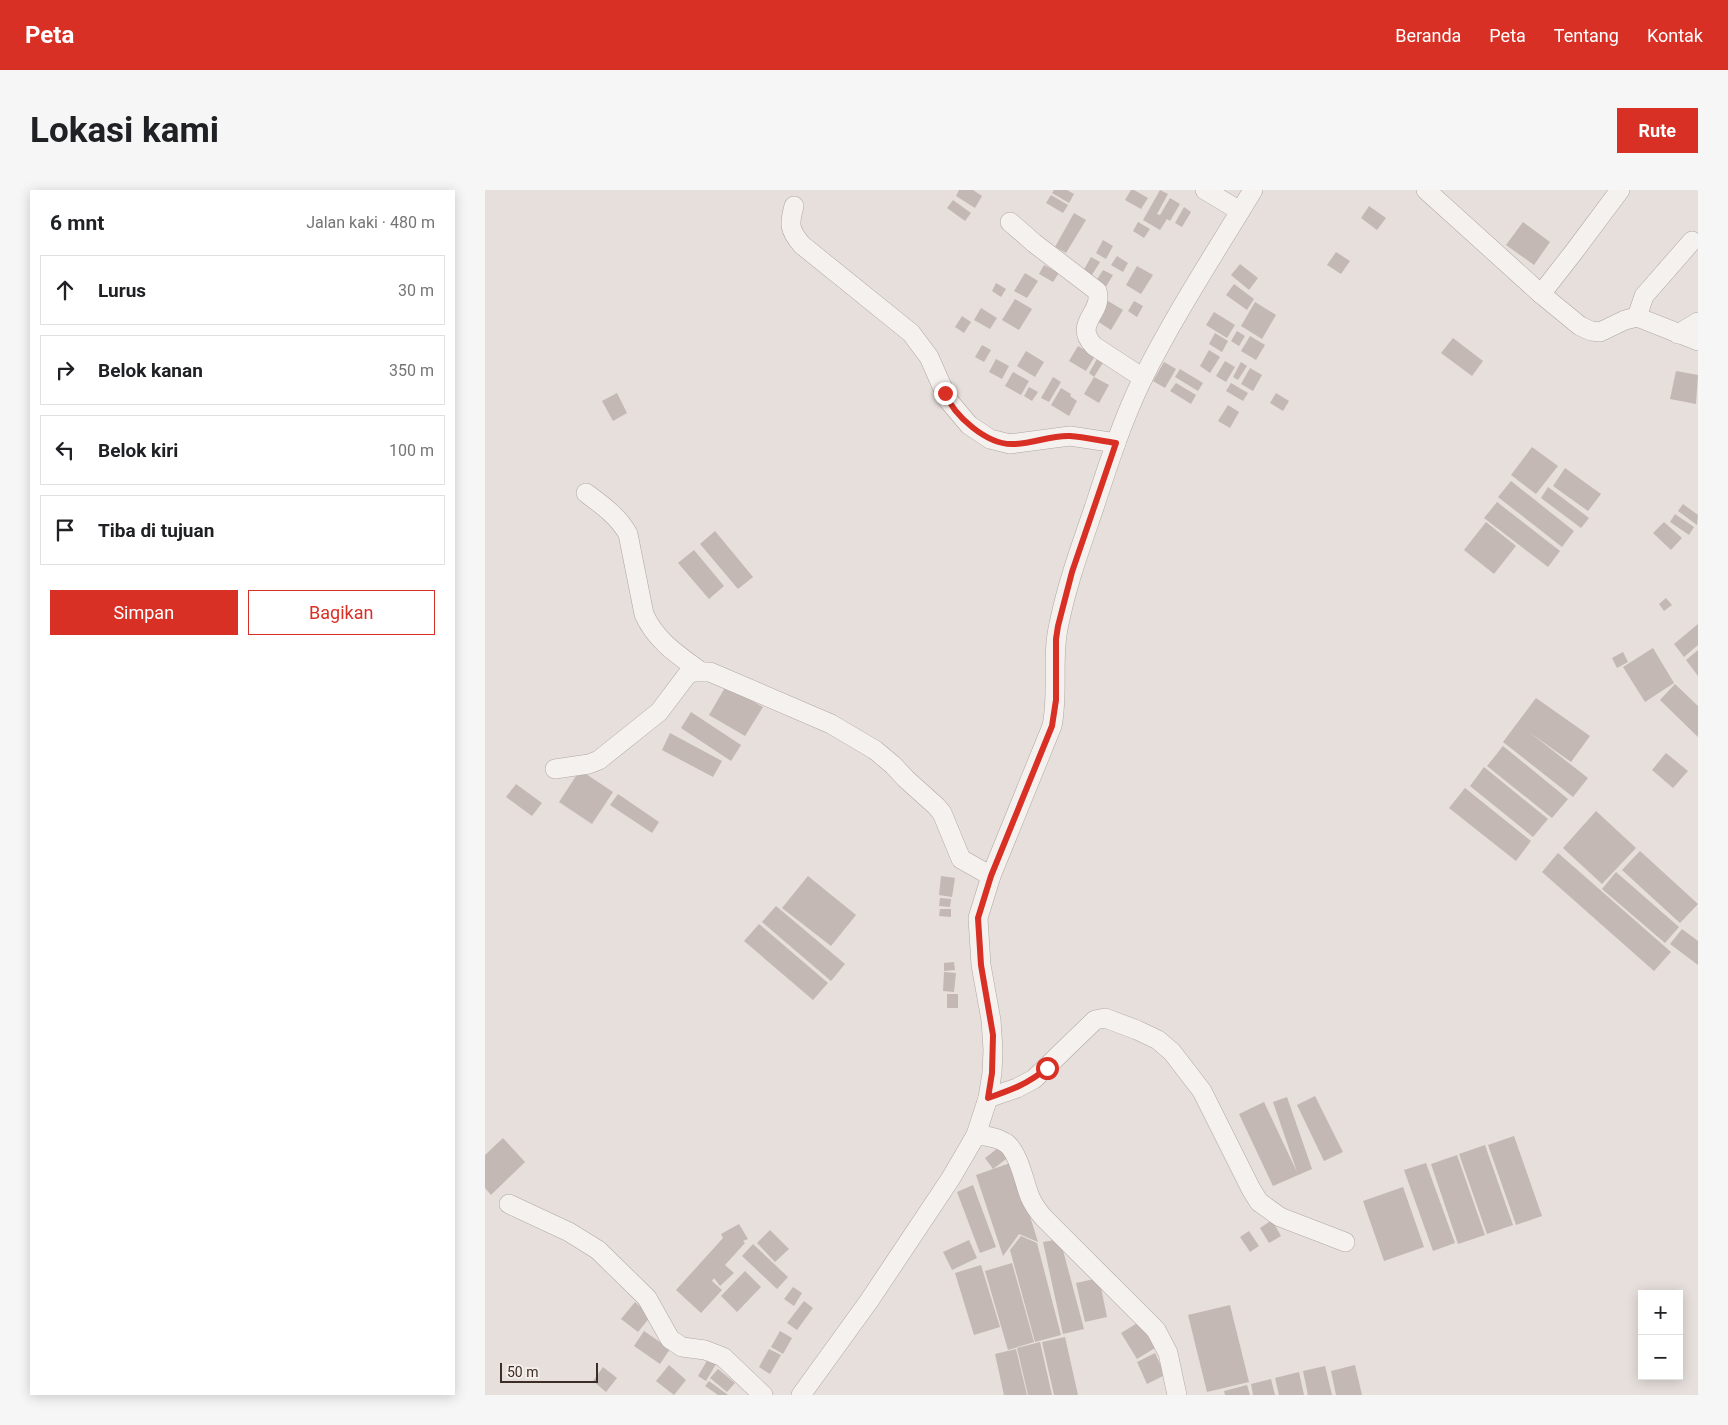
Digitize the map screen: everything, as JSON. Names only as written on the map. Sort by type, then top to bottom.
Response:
[{"type":"street","points":[[1205,190],[1240,211]]},
{"type":"street","points":[[801,1395],[869,1301],[951,1178],[976,1135],[988,1098],[992,1073],[993,1035],[981,965],[978,927],[981,907],[991,876],[1052,726],[1056,700],[1056,639],[1072,572],[1116,443],[1143,378],[1193,288],[1253,190]]},
{"type":"street","points":[[1541,294],[1620,190]]},
{"type":"street","points":[[1437,194],[1541,294],[1580,326],[1599,332],[1625,320],[1637,317],[1698,341]]},
{"type":"street","points":[[794,206],[790,228],[793,235],[801,245],[911,333],[929,356],[948,400],[969,425],[990,439],[1010,444],[1070,436],[1116,443]]},
{"type":"street","points":[[1010,222],[1034,243],[1097,291],[1097,305],[1087,324],[1088,340],[1094,346],[1143,378]]},
{"type":"street","points":[[1637,317],[1644,296],[1692,241]]},
{"type":"street","points":[[1679,334],[1698,322]]},
{"type":"street","points":[[586,493],[608,509],[623,525],[628,534],[644,614],[649,627],[672,650],[700,671]]},
{"type":"street","points":[[555,769],[589,764],[608,754],[659,712],[687,675],[700,671],[710,672],[831,724],[875,750],[942,813],[961,859],[991,876]]},
{"type":"street","points":[[988,1098],[1017,1088],[1034,1079],[1095,1020],[1105,1018],[1137,1030],[1166,1045],[1202,1091],[1259,1202],[1279,1217],[1345,1242]]},
{"type":"street","points":[[976,1135],[996,1138],[1005,1142],[1011,1148],[1031,1198],[1043,1217],[1156,1330],[1168,1353],[1177,1395]]},
{"type":"street","points":[[509,1204],[569,1232],[598,1250],[647,1298],[661,1326],[675,1344],[682,1347],[705,1350],[723,1357],[763,1395]]},
{"type":"building","points":[[959,190],[973,190],[982,196],[975,208],[956,196]]},
{"type":"building","points":[[1054,190],[1067,190],[1074,194],[1069,203],[1052,193]]},
{"type":"building","points":[[1131,190],[1148,198],[1141,209],[1125,200]]},
{"type":"building","points":[[1160,190],[1168,194],[1157,214],[1160,215],[1170,198],[1180,204],[1170,221],[1167,219],[1160,230],[1143,220]]},
{"type":"building","points":[[1051,195],[1068,205],[1063,213],[1046,203]]},
{"type":"building","points":[[953,200],[971,213],[965,221],[947,208]]},
{"type":"building","points":[[1369,206],[1386,218],[1377,230],[1361,218]]},
{"type":"building","points":[[1184,207],[1191,212],[1182,227],[1175,223]]},
{"type":"building","points":[[1074,213],[1086,220],[1066,253],[1055,247]]},
{"type":"building","points":[[1138,222],[1150,229],[1144,238],[1133,231]]},
{"type":"building","points":[[1523,222],[1550,242],[1534,265],[1506,245]]},
{"type":"building","points":[[1103,240],[1113,246],[1106,259],[1096,253]]},
{"type":"building","points":[[1336,252],[1350,261],[1341,274],[1327,265]]},
{"type":"building","points":[[1117,256],[1128,263],[1123,272],[1111,265]]},
{"type":"building","points":[[1091,257],[1100,262],[1090,278],[1082,273]]},
{"type":"building","points":[[1240,264],[1258,278],[1249,290],[1231,275]]},
{"type":"building","points":[[1044,265],[1059,273],[1053,282],[1039,274]]},
{"type":"building","points":[[1137,266],[1153,275],[1141,294],[1126,285]]},
{"type":"building","points":[[1103,270],[1113,275],[1104,290],[1094,284]]},
{"type":"building","points":[[1025,273],[1038,281],[1027,298],[1014,291]]},
{"type":"building","points":[[996,283],[1006,289],[1001,297],[992,291]]},
{"type":"building","points":[[1234,284],[1254,299],[1247,310],[1226,295]]},
{"type":"building","points":[[1015,299],[1032,309],[1019,330],[1002,320]]},
{"type":"building","points":[[1108,301],[1123,310],[1111,330],[1097,321]]},
{"type":"building","points":[[1134,301],[1143,306],[1137,317],[1128,311]]},
{"type":"building","points":[[1255,302],[1276,315],[1262,339],[1241,326]]},
{"type":"building","points":[[981,308],[997,318],[990,329],[974,320]]},
{"type":"building","points":[[1214,312],[1235,325],[1227,338],[1206,325]]},
{"type":"building","points":[[962,316],[971,322],[964,333],[955,327]]},
{"type":"building","points":[[1237,331],[1245,336],[1239,346],[1231,341]]},
{"type":"building","points":[[1215,333],[1228,341],[1222,352],[1209,344]]},
{"type":"building","points":[[1250,336],[1265,345],[1256,360],[1241,351]]},
{"type":"building","points":[[1453,338],[1483,361],[1472,376],[1441,353]]},
{"type":"building","points":[[982,345],[991,350],[984,362],[975,357]]},
{"type":"building","points":[[1078,346],[1095,356],[1086,371],[1069,361]]},
{"type":"building","points":[[1209,350],[1220,357],[1210,373],[1200,366]]},
{"type":"building","points":[[1026,351],[1044,362],[1035,377],[1017,366]]},
{"type":"building","points":[[1098,357],[1104,361],[1094,377],[1089,373]]},
{"type":"building","points":[[996,359],[1009,366],[1002,379],[989,372]]},
{"type":"building","points":[[1225,361],[1235,367],[1226,382],[1216,376]]},
{"type":"building","points":[[1164,362],[1176,369],[1165,388],[1153,381]]},
{"type":"building","points":[[1241,362],[1247,366],[1238,380],[1233,377]]},
{"type":"building","points":[[1250,368],[1262,375],[1253,391],[1241,384]]},
{"type":"building","points":[[1180,369],[1203,383],[1198,391],[1175,377]]},
{"type":"building","points":[[1676,371],[1698,375],[1696,404],[1670,399]]},
{"type":"building","points":[[1013,372],[1029,381],[1021,395],[1005,386]]},
{"type":"building","points":[[1053,377],[1061,382],[1049,402],[1041,398]]},
{"type":"building","points":[[1094,377],[1109,385],[1099,403],[1084,394]]},
{"type":"building","points":[[1176,383],[1196,395],[1191,404],[1170,391]]},
{"type":"building","points":[[1231,383],[1248,393],[1243,401],[1226,391]]},
{"type":"building","points":[[1029,387],[1038,392],[1032,401],[1024,396]]},
{"type":"building","points":[[1061,388],[1071,394],[1070,396],[1077,401],[1069,416],[1051,405]]},
{"type":"building","points":[[617,393],[627,413],[613,421],[602,401]]},
{"type":"building","points":[[1276,393],[1289,401],[1283,411],[1270,403]]},
{"type":"building","points":[[1228,405],[1239,412],[1230,428],[1218,421]]},
{"type":"building","points":[[1532,447],[1558,466],[1536,494],[1511,475]]},
{"type":"building","points":[[1565,468],[1601,494],[1588,511],[1553,486]]},
{"type":"building","points":[[1511,481],[1574,531],[1562,547],[1498,497]]},
{"type":"building","points":[[1548,487],[1589,518],[1581,528],[1541,498]]},
{"type":"building","points":[[1497,502],[1560,551],[1548,567],[1484,518]]},
{"type":"building","points":[[1683,504],[1698,515],[1697,525],[1678,511]]},
{"type":"building","points":[[1675,514],[1694,527],[1689,535],[1670,522]]},
{"type":"building","points":[[1486,522],[1516,546],[1494,574],[1464,550]]},
{"type":"building","points":[[1664,522],[1682,538],[1671,550],[1653,533]]},
{"type":"building","points":[[715,531],[753,577],[738,589],[700,544]]},
{"type":"building","points":[[694,550],[724,586],[709,599],[678,563]]},
{"type":"building","points":[[1666,598],[1672,605],[1664,611],[1659,604]]},
{"type":"building","points":[[1698,624],[1698,645],[1684,657],[1674,644]]},
{"type":"building","points":[[1653,648],[1674,683],[1645,702],[1623,667]]},
{"type":"building","points":[[1698,650],[1698,676],[1686,660]]},
{"type":"building","points":[[1623,652],[1628,662],[1617,668],[1612,658]]},
{"type":"building","points":[[1675,684],[1698,706],[1698,737],[1660,700]]},
{"type":"building","points":[[726,686],[763,707],[745,736],[709,715]]},
{"type":"building","points":[[1536,698],[1590,736],[1571,762],[1529,732],[1588,778],[1573,797],[1503,742]]},
{"type":"building","points":[[691,712],[741,745],[731,761],[681,728]]},
{"type":"building","points":[[670,733],[722,761],[713,777],[662,750]]},
{"type":"building","points":[[1503,746],[1568,799],[1552,818],[1487,766]]},
{"type":"building","points":[[1666,753],[1688,771],[1673,788],[1652,770]]},
{"type":"building","points":[[1484,767],[1548,819],[1533,837],[1470,786]]},
{"type":"building","points":[[580,770],[613,792],[592,824],[559,802]]},
{"type":"building","points":[[516,784],[542,803],[532,816],[506,797]]},
{"type":"building","points":[[1465,788],[1531,841],[1516,861],[1449,808]]},
{"type":"building","points":[[618,794],[659,822],[652,833],[610,805]]},
{"type":"building","points":[[1596,811],[1636,848],[1602,884],[1563,848]]},
{"type":"building","points":[[1640,851],[1698,904],[1680,923],[1622,870]]},
{"type":"building","points":[[1558,853],[1671,952],[1654,971],[1542,872]]},
{"type":"building","points":[[1616,872],[1679,927],[1665,943],[1602,889]]},
{"type":"building","points":[[808,876],[856,915],[831,946],[782,908]]},
{"type":"building","points":[[941,876],[955,878],[952,897],[939,895]]},
{"type":"building","points":[[940,898],[951,899],[950,907],[939,906]]},
{"type":"building","points":[[776,906],[845,964],[831,981],[762,922]]},
{"type":"building","points":[[940,909],[951,909],[951,917],[939,916]]},
{"type":"building","points":[[759,924],[828,983],[813,1000],[744,941]]},
{"type":"building","points":[[1682,929],[1698,941],[1698,965],[1670,944]]},
{"type":"building","points":[[954,962],[955,970],[944,971],[944,963]]},
{"type":"building","points":[[944,972],[956,973],[954,992],[943,991]]},
{"type":"building","points":[[947,994],[958,994],[958,1008],[947,1008]]},
{"type":"building","points":[[1315,1096],[1343,1152],[1324,1161],[1297,1105]]},
{"type":"building","points":[[1287,1097],[1312,1169],[1273,1186],[1239,1114],[1264,1102],[1297,1172],[1273,1102]]},
{"type":"building","points":[[1514,1136],[1542,1216],[1516,1225],[1488,1145]]},
{"type":"building","points":[[503,1138],[525,1162],[491,1195],[485,1188],[485,1155]]},
{"type":"building","points":[[1002,1145],[1010,1156],[993,1169],[985,1158]]},
{"type":"building","points":[[1485,1145],[1513,1225],[1487,1234],[1459,1154]]},
{"type":"building","points":[[1457,1155],[1485,1235],[1458,1244],[1431,1164]]},
{"type":"building","points":[[1013,1162],[1038,1242],[1019,1234],[1003,1256],[976,1175]]},
{"type":"building","points":[[1426,1163],[1455,1243],[1433,1251],[1404,1170]]},
{"type":"building","points":[[973,1185],[996,1247],[980,1253],[957,1192]]},
{"type":"building","points":[[1403,1187],[1424,1247],[1384,1261],[1363,1201]]},
{"type":"building","points":[[1272,1220],[1281,1236],[1269,1243],[1260,1228]]},
{"type":"building","points":[[739,1224],[748,1239],[743,1241],[745,1243],[725,1265],[734,1273],[720,1286],[714,1278],[712,1281],[722,1290],[701,1313],[676,1290],[723,1238],[721,1234]]},
{"type":"building","points":[[770,1230],[789,1249],[775,1262],[757,1243]]},
{"type":"building","points":[[1249,1231],[1259,1246],[1250,1252],[1240,1237]]},
{"type":"building","points":[[1021,1236],[1037,1243],[1061,1335],[1035,1342],[1010,1250]]},
{"type":"building","points":[[1060,1239],[1084,1329],[1063,1334],[1043,1242]]},
{"type":"building","points":[[969,1240],[977,1258],[952,1270],[943,1252]]},
{"type":"building","points":[[753,1244],[788,1277],[777,1289],[742,1256]]},
{"type":"building","points":[[1012,1263],[1034,1342],[1008,1350],[985,1271]]},
{"type":"building","points":[[981,1265],[1000,1327],[974,1335],[955,1273]]},
{"type":"building","points":[[745,1271],[761,1287],[737,1312],[721,1296]]},
{"type":"building","points":[[1099,1278],[1107,1317],[1085,1322],[1076,1283]]},
{"type":"building","points":[[793,1287],[802,1293],[794,1306],[784,1299]]},
{"type":"building","points":[[804,1301],[813,1308],[797,1330],[787,1323]]},
{"type":"building","points":[[635,1302],[651,1316],[638,1332],[621,1319]]},
{"type":"building","points":[[1230,1305],[1249,1382],[1207,1392],[1188,1315]]},
{"type":"building","points":[[1139,1322],[1155,1348],[1137,1359],[1121,1333]]},
{"type":"building","points":[[644,1331],[670,1349],[660,1364],[634,1346]]},
{"type":"building","points":[[780,1331],[792,1338],[783,1354],[771,1347]]},
{"type":"building","points":[[1065,1337],[1078,1395],[1054,1395],[1042,1342]]},
{"type":"building","points":[[1040,1342],[1052,1395],[1028,1395],[1017,1348]]},
{"type":"building","points":[[769,1349],[781,1355],[770,1374],[759,1367]]},
{"type":"building","points":[[1016,1349],[1027,1395],[1004,1395],[995,1354]]},
{"type":"building","points":[[1155,1353],[1165,1375],[1147,1384],[1137,1362]]},
{"type":"building","points":[[711,1354],[719,1359],[706,1381],[698,1376]]},
{"type":"building","points":[[669,1365],[686,1380],[674,1395],[656,1381]]},
{"type":"building","points":[[1355,1365],[1362,1395],[1336,1395],[1331,1371]]},
{"type":"building","points":[[1325,1366],[1332,1395],[1308,1395],[1303,1371]]},
{"type":"building","points":[[603,1367],[617,1378],[606,1392],[593,1381]]},
{"type":"building","points":[[718,1369],[735,1383],[727,1392],[710,1378]]},
{"type":"building","points":[[1299,1372],[1304,1395],[1279,1395],[1275,1378]]},
{"type":"building","points":[[1271,1379],[1275,1395],[1253,1395],[1251,1384]]},
{"type":"building","points":[[709,1381],[728,1395],[718,1395],[705,1386]]},
{"type":"building","points":[[1247,1385],[1250,1395],[1225,1395],[1224,1391]]},
{"type":"route","points":[[945,393],[948,400],[969,425],[990,439],[999,442],[1019,444],[1059,436],[1070,436],[1116,443],[1072,572],[1058,626],[1056,639],[1056,700],[1052,726],[991,876],[978,918],[981,965],[993,1035],[992,1073],[988,1098],[1017,1088],[1034,1079],[1047,1068]]}]
